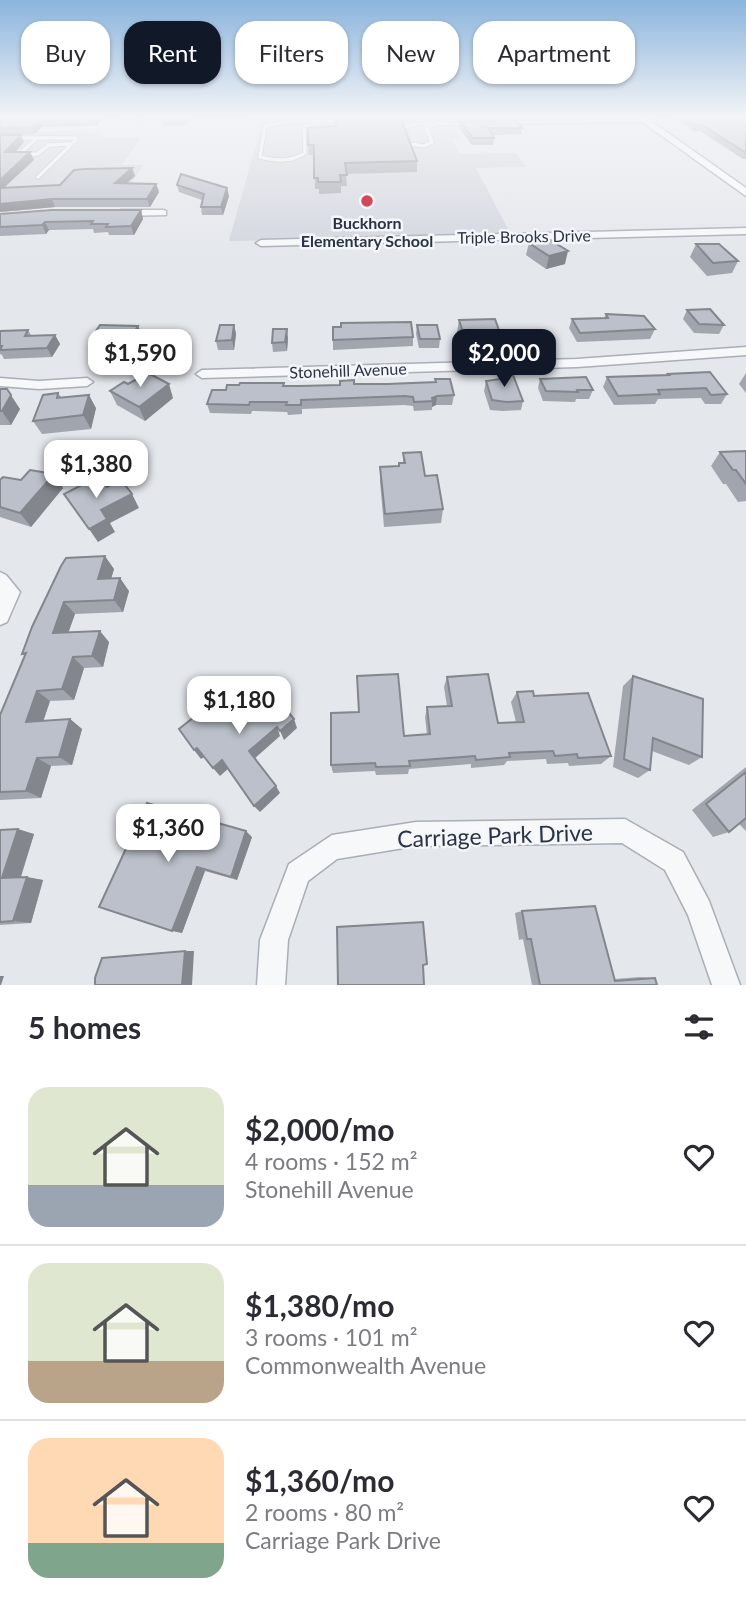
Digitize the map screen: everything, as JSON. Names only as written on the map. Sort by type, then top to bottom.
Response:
[{"type":"street","points":[[703,162],[746,193]]},
{"type":"street","points":[[106,213],[163,214]]},
{"type":"street","name":"Triple Brooks Drive","points":[[261,243],[746,231]]},
{"type":"street","name":"Stonehill Avenue","points":[[202,374],[577,363],[746,351]]},
{"type":"street","points":[[0,382],[39,386],[87,382]]},
{"type":"street","points":[[0,580],[10,592],[0,616]]},
{"type":"street","name":"Carriage Park Drive","points":[[271,985],[274,940],[299,873],[332,848],[416,834],[625,831],[674,861],[700,909],[726,985]]},
{"type":"lane","points":[[38,177],[53,162]]},
{"type":"shaded area","points":[[0,162],[124,162],[122,165],[143,165],[131,184],[0,187]]},
{"type":"shaded area","name":"Buckhorn Elementary School","points":[[251,162],[522,162],[526,167],[476,168],[511,235],[229,241]]},
{"type":"building","points":[[0,162],[19,162],[0,180]]},
{"type":"building","points":[[314,162],[382,162],[345,163],[347,175],[340,175],[341,182],[318,182],[318,178],[314,178]]},
{"type":"building","points":[[132,168],[115,183],[156,184],[147,199],[52,199],[0,204],[0,188],[60,185],[74,170]]},
{"type":"building","points":[[181,174],[227,188],[221,207],[201,207],[204,194],[177,185]]},
{"type":"building","points":[[52,210],[141,210],[131,226],[106,227],[108,224],[91,224],[93,221],[0,227],[0,214]]},
{"type":"building","points":[[547,238],[568,251],[549,256],[529,243]]},
{"type":"building","points":[[696,244],[719,244],[738,261],[713,263]]},
{"type":"building","points":[[710,309],[724,325],[699,324],[687,310]]},
{"type":"building","points":[[606,314],[644,316],[655,329],[580,333],[572,319],[608,318]]},
{"type":"building","points":[[495,319],[500,333],[464,335],[459,320]]},
{"type":"building","points":[[411,322],[413,337],[333,340],[333,327],[341,327],[341,323]]},
{"type":"building","points":[[100,325],[138,326],[129,341],[90,340]]},
{"type":"building","points":[[220,325],[234,325],[232,340],[216,341]]},
{"type":"building","points":[[417,325],[437,325],[440,339],[420,339]]},
{"type":"building","points":[[273,329],[287,329],[285,342],[272,343]]},
{"type":"building","points":[[28,330],[25,336],[55,335],[47,348],[0,350],[0,331]]},
{"type":"building","points":[[710,372],[727,394],[711,395],[706,388],[658,390],[660,394],[618,396],[607,377],[669,375]]},
{"type":"building","points":[[148,373],[169,384],[139,407],[110,391],[124,382],[128,384]]},
{"type":"building","points":[[499,375],[513,375],[523,401],[492,400],[486,381],[500,379]]},
{"type":"building","points":[[586,377],[593,390],[546,391],[540,379]]},
{"type":"building","points":[[435,379],[450,379],[454,395],[437,396],[432,398],[433,401],[414,402],[413,397],[405,396],[301,400],[301,405],[286,405],[287,402],[207,404],[212,390],[226,390],[227,385],[240,383],[284,383],[283,386],[300,386],[340,385],[340,381],[354,380],[354,384],[388,384],[436,382]]},
{"type":"building","points":[[0,389],[7,389],[11,395],[2,411],[0,411]]},
{"type":"building","points":[[58,393],[57,398],[89,395],[83,415],[33,421],[43,395]]},
{"type":"building","points":[[746,451],[746,484],[720,452]]},
{"type":"building","points":[[421,452],[425,476],[437,475],[443,509],[385,514],[380,467],[399,466],[399,463],[405,463],[403,453]]},
{"type":"building","points":[[30,470],[54,474],[20,513],[0,507],[0,480],[3,477],[21,480]]},
{"type":"building","points":[[99,476],[107,487],[121,480],[132,494],[101,510],[107,519],[89,529],[64,494]]},
{"type":"building","points":[[105,556],[98,579],[120,578],[114,600],[64,602],[53,633],[100,631],[92,656],[73,657],[62,689],[37,691],[26,722],[70,719],[59,757],[37,758],[26,791],[0,792],[0,715],[26,653],[22,654],[32,627],[66,558]]},
{"type":"building","points":[[398,674],[404,736],[430,734],[427,707],[452,706],[447,677],[488,674],[498,723],[524,722],[517,692],[533,691],[534,696],[588,693],[611,756],[578,758],[577,754],[555,756],[553,751],[509,753],[510,757],[476,760],[475,756],[409,761],[410,766],[376,767],[375,763],[331,765],[331,713],[359,712],[357,676]]},
{"type":"building","points":[[633,676],[703,699],[702,757],[653,738],[650,770],[624,759]]},
{"type":"building","points":[[262,680],[294,719],[280,731],[277,727],[249,751],[276,786],[254,806],[222,760],[213,768],[197,748],[194,750],[179,729],[223,694],[232,706]]},
{"type":"building","points":[[746,772],[746,818],[729,832],[706,804]]},
{"type":"building","points":[[147,803],[246,831],[231,877],[197,867],[172,931],[99,907]]},
{"type":"building","points":[[18,829],[2,878],[27,877],[13,921],[0,922],[0,830]]},
{"type":"building","points":[[595,906],[615,981],[655,978],[657,985],[540,985],[531,939],[527,939],[522,911]]},
{"type":"building","points":[[423,922],[427,964],[423,965],[424,985],[338,985],[337,927]]},
{"type":"building","points":[[185,951],[182,985],[95,985],[102,958]]},
{"type":"place","name":"Buckhorn Elementary School","points":[[367,201]]}]
